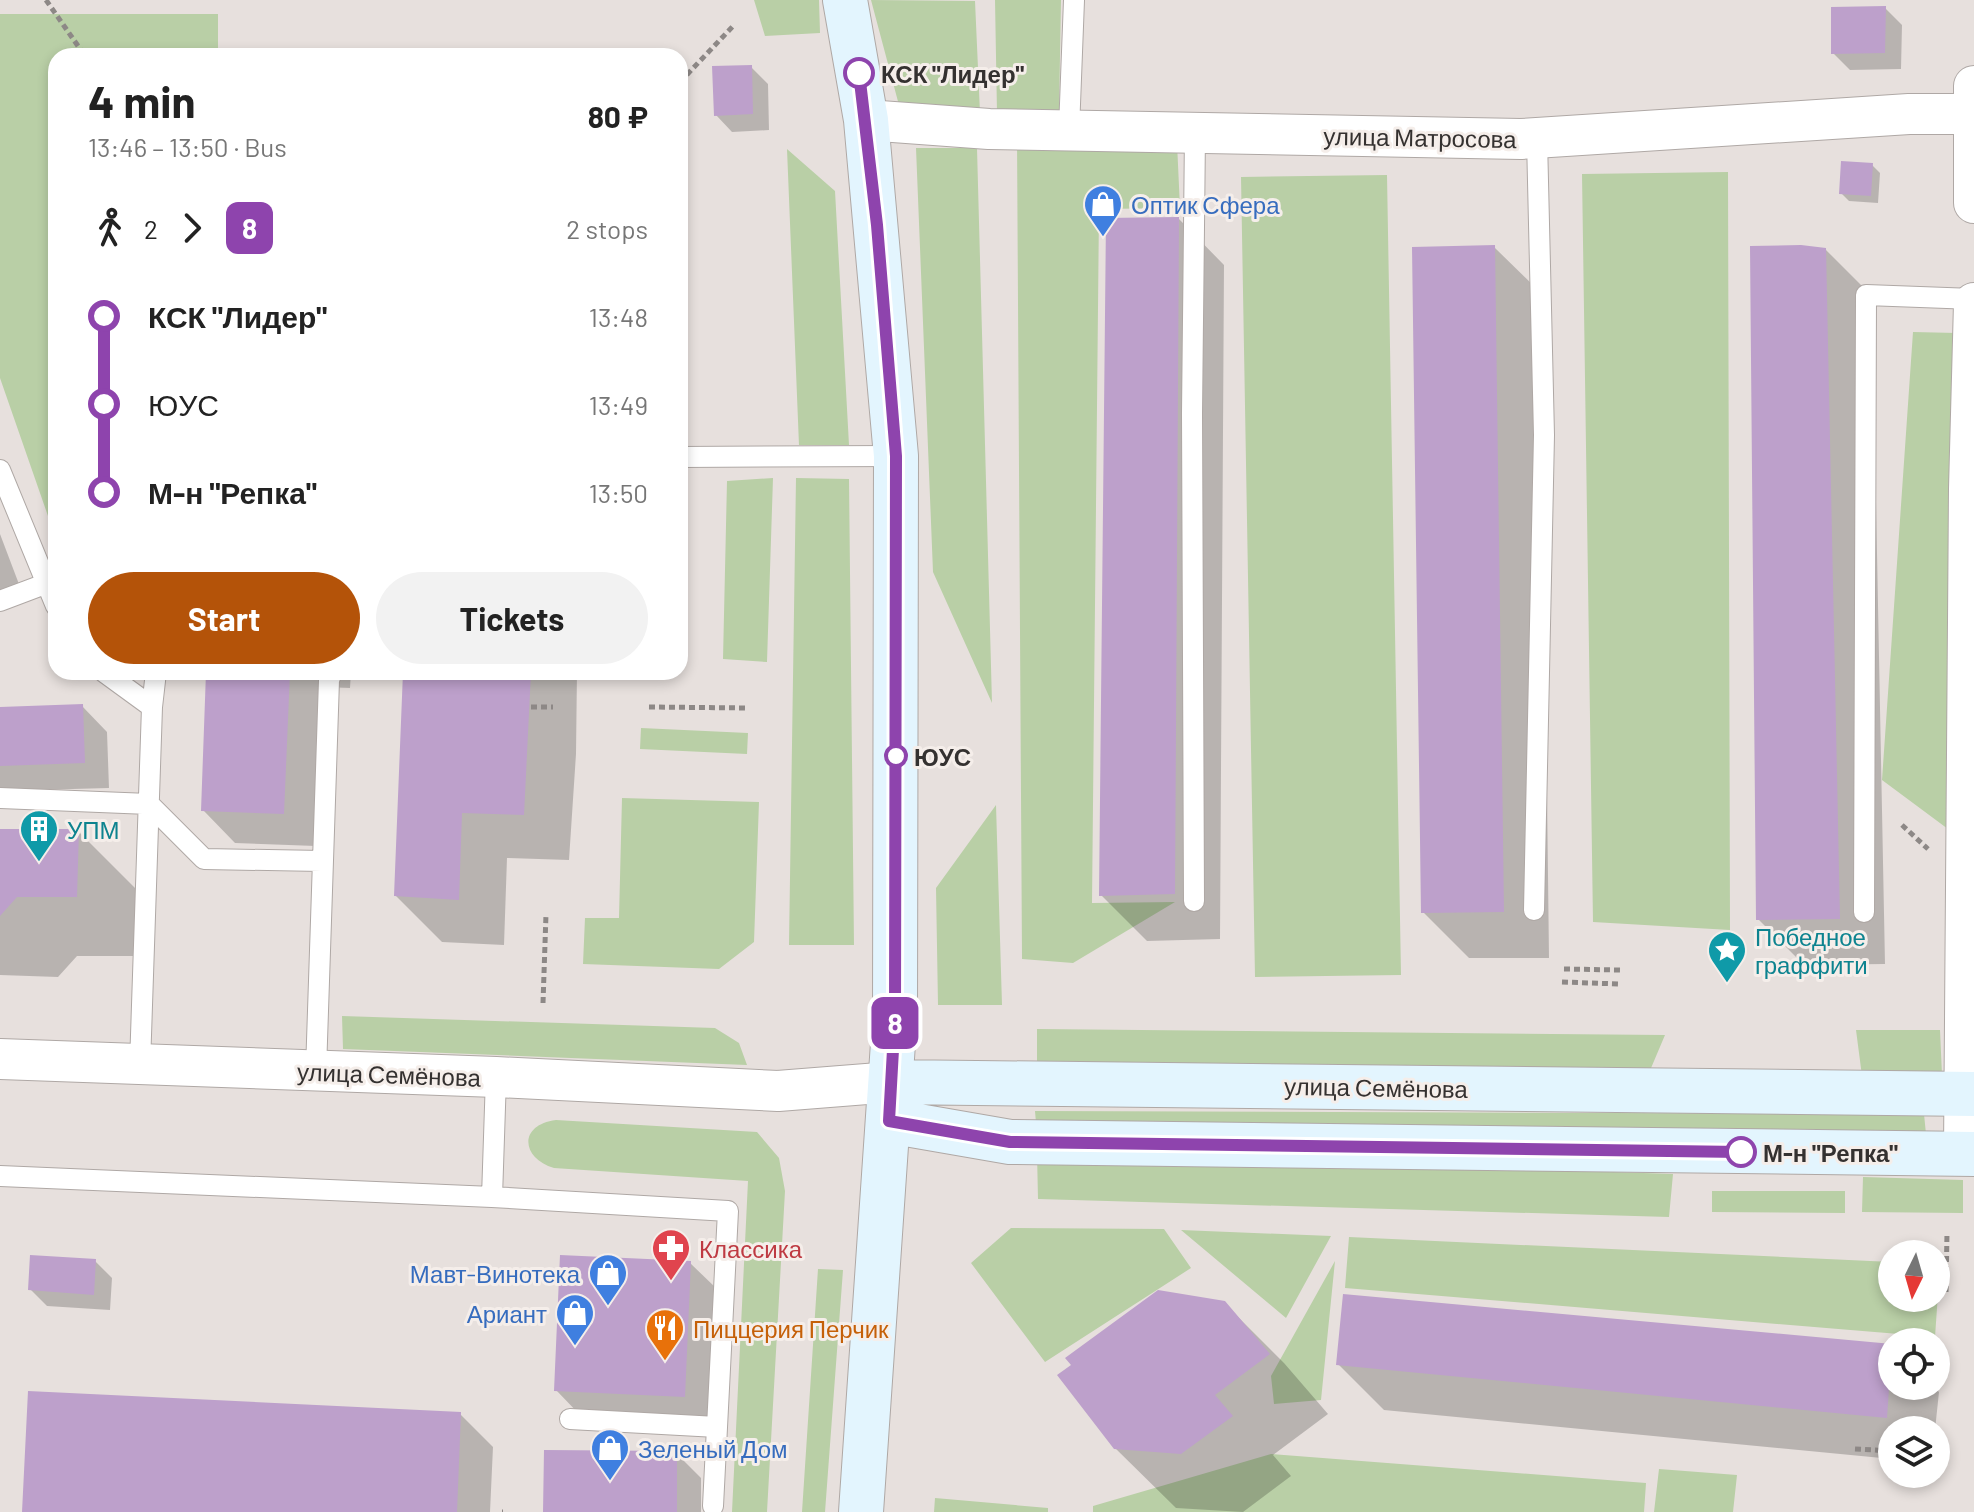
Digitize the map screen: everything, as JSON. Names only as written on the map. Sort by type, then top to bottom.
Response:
[{"type":"street","points":[[845,0],[866,120],[896,456],[895,1014],[861,1512]]},
{"type":"street","points":[[1973,100],[1974,203]]},
{"type":"street","name":"улица Матросова","points":[[866,120],[989,129],[1537,139],[1909,114],[1973,100]]},
{"type":"street","points":[[1969,1154],[1974,301]]},
{"type":"street","name":"улица Семёнова","points":[[0,1059],[496,1077],[778,1091],[890,1101],[1968,1094]]},
{"type":"street","name":"улица Семёнова","points":[[890,1101],[1010,1142],[1969,1154]]},
{"type":"lane","points":[[1069,130],[1074,0]]},
{"type":"lane","points":[[1194,901],[1192,414],[1195,133]]},
{"type":"lane","points":[[1534,910],[1544,435],[1537,139]]},
{"type":"lane","points":[[1864,912],[1866,295],[1974,301]]},
{"type":"lane","points":[[688,457],[896,456]]},
{"type":"lane","points":[[0,470],[48,590]]},
{"type":"lane","points":[[0,601],[45,584]]},
{"type":"lane","points":[[115,680],[152,707]]},
{"type":"lane","points":[[140,1065],[155,680]]},
{"type":"lane","points":[[316,1071],[329,680]]},
{"type":"lane","points":[[0,798],[149,804],[204,859],[322,861]]},
{"type":"lane","points":[[492,1197],[496,1077]]},
{"type":"lane","points":[[0,1176],[492,1197],[728,1211],[713,1506]]},
{"type":"lane","points":[[570,1419],[717,1427]]},
{"type":"path","points":[[46,0],[79,48]]},
{"type":"path","points":[[688,74],[735,24]]},
{"type":"path","points":[[531,707],[553,707]]},
{"type":"path","points":[[649,707],[749,708]]},
{"type":"path","points":[[543,1003],[546,914]]},
{"type":"path","points":[[1564,969],[1620,970]]},
{"type":"path","points":[[1562,982],[1619,984]]},
{"type":"path","points":[[1947,1232],[1947,1240]]},
{"type":"path","points":[[1855,1449],[1878,1450]]},
{"type":"green space","points":[[754,0],[819,0],[820,33],[765,36]]},
{"type":"green space","points":[[871,0],[975,1],[980,113],[900,109]]},
{"type":"green space","points":[[995,0],[1061,0],[1059,112],[997,113]]},
{"type":"green space","points":[[0,14],[218,14],[218,48],[48,48],[48,516],[0,378]]},
{"type":"green space","points":[[1017,138],[1177,143],[1180,208],[1099,209],[1092,903],[1175,902],[1073,963],[1022,959]]},
{"type":"green space","points":[[916,148],[977,148],[992,703],[933,572]]},
{"type":"green space","points":[[787,149],[835,191],[849,445],[799,445]]},
{"type":"green space","points":[[1728,172],[1730,930],[1593,922],[1582,174]]},
{"type":"green space","points":[[1387,175],[1401,975],[1255,977],[1241,177]]},
{"type":"green space","points":[[1913,332],[1957,333],[1948,829],[1882,780]]},
{"type":"green space","points":[[773,478],[767,662],[723,659],[727,481]]},
{"type":"green space","points":[[796,478],[849,479],[854,945],[789,945]]},
{"type":"green space","points":[[641,728],[748,733],[747,754],[640,749]]},
{"type":"green space","points":[[622,798],[759,802],[754,942],[719,969],[583,964],[585,918],[619,918]]},
{"type":"green space","points":[[996,805],[1002,1005],[938,1005],[936,888]]},
{"type":"green space","points":[[342,1016],[715,1028],[739,1043],[747,1065],[343,1049]]},
{"type":"green space","points":[[1037,1029],[1665,1035],[1643,1087],[1037,1066]]},
{"type":"green space","points":[[1856,1030],[1940,1030],[1942,1075],[1862,1076]]},
{"type":"green space","points":[[1035,1111],[1924,1114],[1926,1134],[1036,1123]]},
{"type":"green space","points":[[556,1120],[757,1132],[779,1158],[785,1191],[767,1512],[732,1512],[748,1181],[554,1168],[535,1157],[528,1142],[535,1128]]},
{"type":"green space","points":[[1037,1153],[1673,1174],[1669,1217],[1038,1199]]},
{"type":"green space","points":[[1863,1177],[1963,1180],[1963,1213],[1862,1212]]},
{"type":"green space","points":[[1712,1191],[1845,1191],[1845,1213],[1712,1212]]},
{"type":"green space","points":[[1011,1228],[1164,1229],[1191,1268],[1045,1362],[971,1263]]},
{"type":"green space","points":[[1181,1230],[1331,1236],[1286,1318]]},
{"type":"green space","points":[[1349,1237],[1878,1261],[1878,1312],[1937,1312],[1936,1328],[1878,1328],[1878,1332],[1345,1288]]},
{"type":"green space","points":[[1335,1261],[1321,1400],[1274,1404],[1271,1376]]},
{"type":"green space","points":[[818,1269],[843,1270],[825,1512],[802,1512]]},
{"type":"green space","points":[[1271,1454],[1646,1483],[1644,1512],[1093,1512],[1093,1506]]},
{"type":"green space","points":[[1659,1469],[1737,1475],[1733,1512],[1654,1512]]},
{"type":"green space","points":[[935,1498],[1048,1508],[1048,1512],[934,1512]]},
{"type":"building","points":[[1886,6],[1885,53],[1831,54],[1831,7]]},
{"type":"building","points":[[752,65],[753,114],[714,116],[712,66]]},
{"type":"building","points":[[1841,161],[1873,163],[1871,196],[1839,194]]},
{"type":"building","points":[[1179,217],[1175,894],[1099,896],[1106,218]]},
{"type":"building","points":[[1495,245],[1504,912],[1421,913],[1412,247]]},
{"type":"building","points":[[1750,246],[1826,248],[1840,919],[1756,920]]},
{"type":"building","points":[[206,680],[290,680],[284,814],[201,811]]},
{"type":"building","points":[[403,680],[531,680],[524,815],[462,813],[459,900],[394,896]]},
{"type":"building","points":[[83,704],[85,763],[0,766],[0,707]]},
{"type":"building","name":"УПМ","points":[[0,829],[79,829],[77,897],[17,897],[0,916]]},
{"type":"building","points":[[30,1255],[96,1259],[94,1295],[28,1290]]},
{"type":"building","points":[[560,1255],[691,1261],[685,1397],[554,1391]]},
{"type":"building","points":[[1158,1290],[1225,1301],[1270,1354],[1215,1395],[1233,1416],[1181,1454],[1114,1449],[1057,1375],[1071,1365],[1065,1358]]},
{"type":"building","points":[[1343,1294],[1878,1343],[1878,1400],[1888,1400],[1887,1416],[1878,1417],[1336,1365]]},
{"type":"building","points":[[28,1391],[461,1412],[457,1512],[22,1512]]},
{"type":"building","name":"Зеленый Дом","points":[[544,1450],[677,1451],[677,1512],[543,1512]]},
{"type":"bus line","name":"8","points":[[859,73],[877,225],[896,456],[895,1014],[889,1121],[1010,1142],[1741,1152]]},
{"type":"place","name":"КСК \"Лидер\"","points":[[859,73]]},
{"type":"place","name":"Оптик Сфера","points":[[1103,238]]},
{"type":"place","name":"ЮУС","points":[[896,756]]},
{"type":"place","name":"УПМ","points":[[39,863]]},
{"type":"place","name":"Победное граффити","points":[[1727,984]]},
{"type":"place","name":"М-н \"Репка\"","points":[[1741,1152]]},
{"type":"place","name":"Классика","points":[[671,1282]]},
{"type":"place","name":"Мавт-Винотека","points":[[608,1307]]},
{"type":"place","name":"Ариант","points":[[575,1347]]},
{"type":"place","name":"Пиццерия Перчик","points":[[665,1362]]},
{"type":"place","name":"Зеленый Дом","points":[[610,1482]]}]
